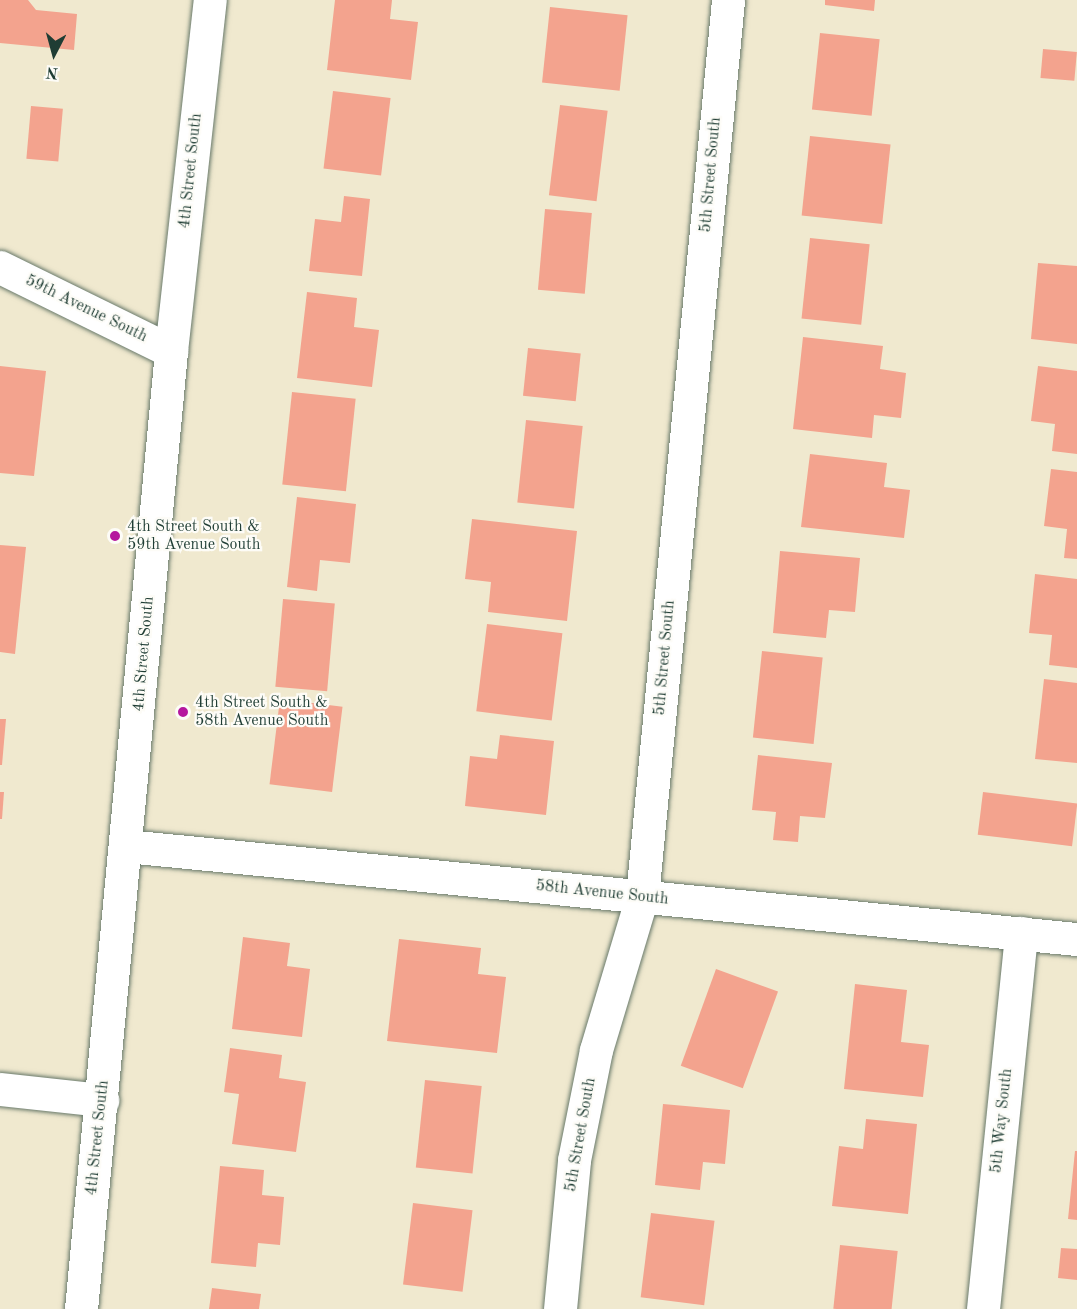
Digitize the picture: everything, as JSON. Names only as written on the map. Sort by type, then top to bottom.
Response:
[{"type":"street","name":"4th Street South","points":[[81,1309],[171,351],[210,0]]},
{"type":"street","name":"5th Street South","points":[[560,1309],[574,1160],[596,1050],[642,897],[728,0]]},
{"type":"street","name":"59th Avenue South","points":[[0,267],[171,351]]},
{"type":"street","name":"58th Avenue South","points":[[126,846],[1077,939]]},
{"type":"street","name":"5th Way South","points":[[982,1309],[1021,933]]},
{"type":"street","points":[[0,1089],[102,1100]]},
{"type":"building","points":[[0,0],[28,0],[36,10],[77,14],[74,50],[0,43]]},
{"type":"building","points":[[335,0],[392,0],[390,19],[418,22],[411,80],[327,70]]},
{"type":"building","points":[[825,0],[875,0],[874,11],[825,5]]},
{"type":"building","points":[[550,7],[628,15],[620,91],[542,83]]},
{"type":"building","points":[[820,33],[880,39],[872,116],[812,110]]},
{"type":"building","points":[[1043,49],[1077,52],[1074,81],[1040,78]]},
{"type":"building","points":[[333,91],[391,98],[381,175],[323,168]]},
{"type":"building","points":[[560,105],[608,111],[597,201],[549,195]]},
{"type":"building","points":[[31,106],[63,109],[58,162],[26,159]]},
{"type":"building","points":[[810,136],[891,144],[882,224],[802,216]]},
{"type":"building","points":[[344,196],[370,199],[362,276],[309,271],[315,219],[341,222]]},
{"type":"building","points":[[545,209],[592,213],[585,294],[538,290]]},
{"type":"building","points":[[810,238],[870,244],[861,325],[802,319]]},
{"type":"building","points":[[1038,263],[1077,266],[1077,344],[1031,339]]},
{"type":"building","points":[[307,292],[357,298],[354,327],[379,330],[372,387],[297,378]]},
{"type":"building","points":[[803,337],[883,346],[880,369],[906,373],[901,418],[874,415],[872,438],[793,429]]},
{"type":"building","points":[[528,348],[581,354],[576,401],[523,396]]},
{"type":"building","points":[[0,366],[46,371],[34,476],[0,473]]},
{"type":"building","points":[[1038,366],[1077,371],[1077,454],[1052,451],[1055,424],[1031,421]]},
{"type":"building","points":[[292,392],[356,399],[346,491],[282,484]]},
{"type":"building","points":[[526,420],[583,426],[574,509],[517,503]]},
{"type":"building","points":[[810,454],[887,463],[884,487],[910,490],[904,538],[801,527]]},
{"type":"building","points":[[1051,469],[1077,472],[1077,559],[1064,558],[1067,529],[1044,526]]},
{"type":"building","points":[[297,497],[356,504],[350,563],[320,560],[317,591],[287,587]]},
{"type":"building","points":[[472,519],[577,531],[567,621],[488,612],[491,582],[465,579]]},
{"type":"building","points":[[0,545],[26,547],[15,654],[0,652]]},
{"type":"building","points":[[780,551],[860,558],[855,612],[829,610],[826,638],[773,633]]},
{"type":"building","points":[[1035,574],[1077,579],[1077,668],[1049,665],[1052,635],[1029,633]]},
{"type":"building","points":[[283,599],[335,604],[327,691],[275,687]]},
{"type":"building","points":[[487,624],[562,633],[552,721],[476,711]]},
{"type":"building","points":[[762,651],[823,657],[814,744],[753,738]]},
{"type":"building","points":[[1044,679],[1077,683],[1077,763],[1035,759]]},
{"type":"building","points":[[280,699],[343,707],[332,792],[270,784]]},
{"type":"building","points":[[0,719],[6,719],[2,765],[0,765]]},
{"type":"building","points":[[500,735],[554,741],[546,815],[465,806],[470,756],[497,759]]},
{"type":"building","points":[[758,755],[832,763],[825,818],[800,816],[798,842],[773,840],[776,812],[752,810]]},
{"type":"building","points":[[0,792],[4,792],[2,819],[0,819]]},
{"type":"building","points":[[983,792],[1077,804],[1072,846],[978,835]]},
{"type":"building","points":[[243,937],[290,943],[287,966],[310,969],[302,1037],[232,1029]]},
{"type":"building","points":[[399,939],[481,948],[478,974],[506,977],[497,1053],[387,1041]]},
{"type":"building","points":[[716,969],[778,992],[743,1088],[681,1066]]},
{"type":"building","points":[[855,984],[907,990],[901,1042],[929,1045],[923,1097],[844,1089]]},
{"type":"building","points":[[230,1048],[282,1055],[279,1078],[306,1082],[296,1152],[232,1144],[239,1094],[224,1092]]},
{"type":"building","points":[[425,1080],[482,1086],[472,1173],[416,1168]]},
{"type":"building","points":[[663,1104],[730,1110],[725,1164],[703,1162],[700,1190],[655,1185]]},
{"type":"building","points":[[866,1119],[917,1124],[908,1214],[832,1206],[839,1146],[863,1149]]},
{"type":"building","points":[[1075,1151],[1077,1151],[1077,1220],[1068,1219]]},
{"type":"building","points":[[220,1166],[264,1170],[262,1195],[284,1197],[280,1245],[258,1243],[256,1267],[211,1263]]},
{"type":"building","points":[[413,1203],[473,1210],[463,1292],[403,1284]]},
{"type":"building","points":[[651,1213],[715,1221],[704,1305],[641,1297]]},
{"type":"building","points":[[840,1245],[898,1251],[892,1309],[833,1309]]},
{"type":"building","points":[[1061,1248],[1077,1249],[1077,1280],[1058,1278]]},
{"type":"building","points":[[212,1288],[261,1294],[259,1309],[209,1309]]},
{"type":"place","name":"4th Street South & 59th Avenue South","points":[[115,536]]},
{"type":"place","name":"4th Street South & 58th Avenue South","points":[[183,712]]}]
